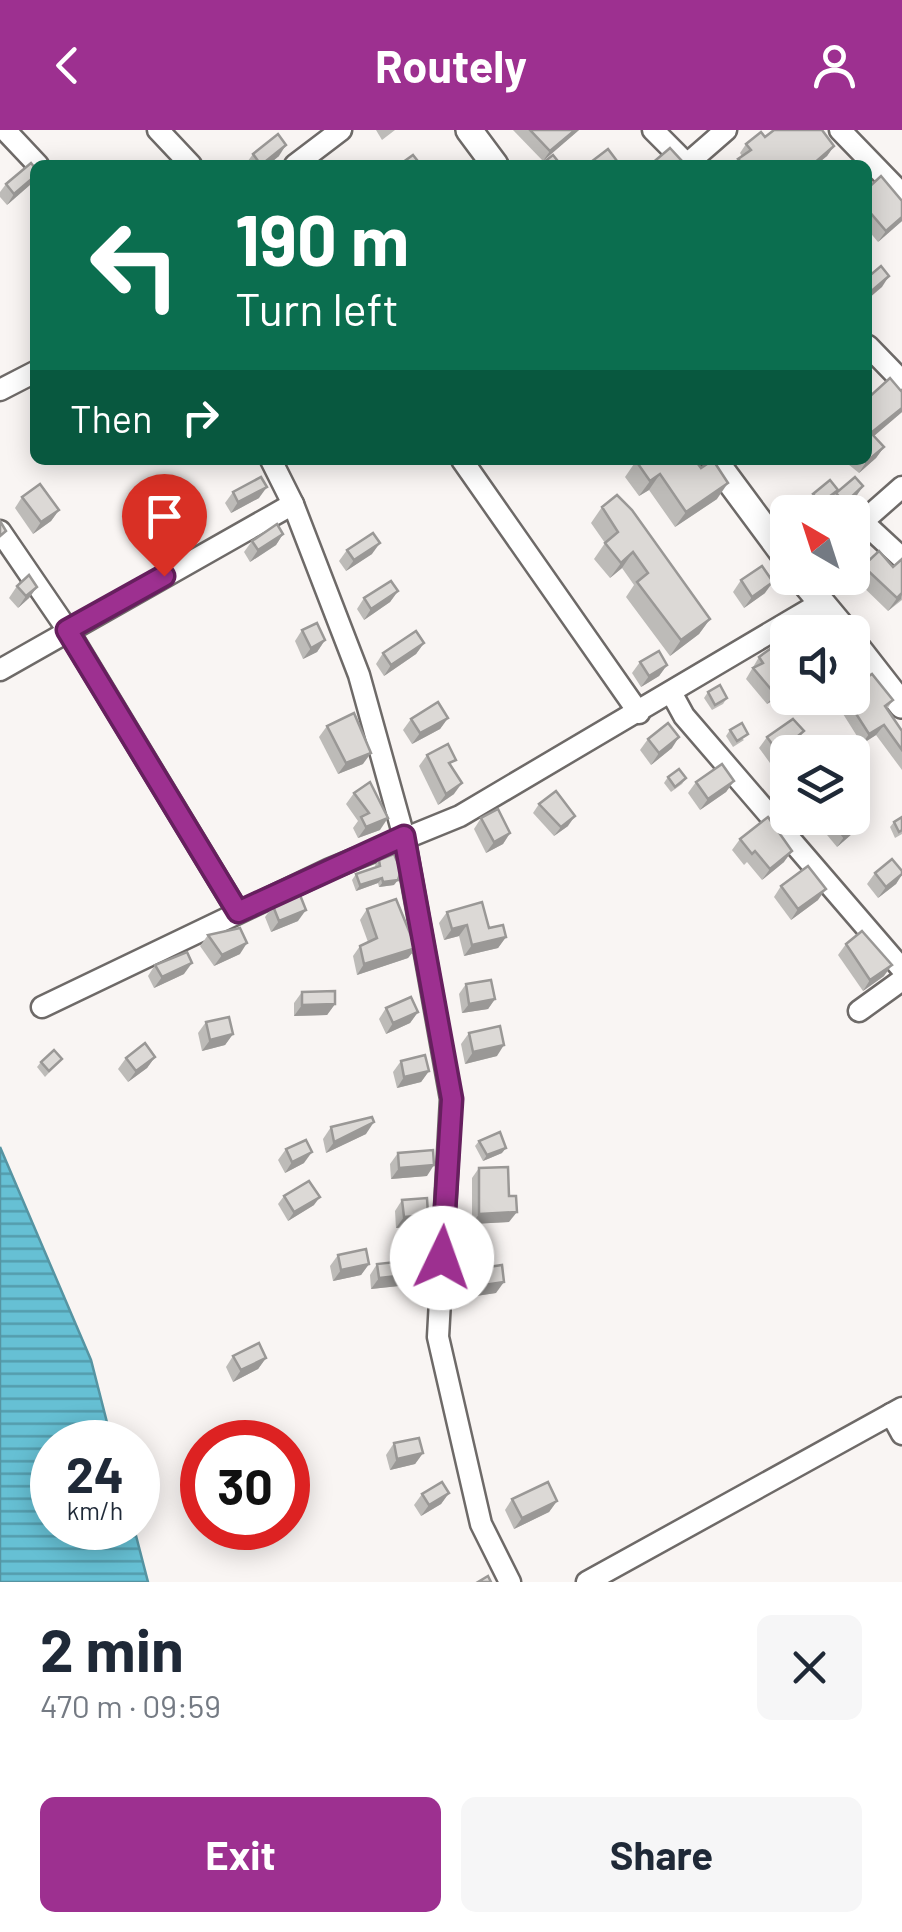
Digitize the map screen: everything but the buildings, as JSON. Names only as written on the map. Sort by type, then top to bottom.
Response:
[{"type":"main road","points":[[469,130],[491,160]]},
{"type":"main road","points":[[718,465],[770,536]]},
{"type":"main road","points":[[816,595],[832,615]]},
{"type":"main road","points":[[870,665],[902,706]]},
{"type":"street","points":[[5,130],[33,160]]},
{"type":"street","points":[[158,130],[186,160]]},
{"type":"street","points":[[301,160],[340,130]]},
{"type":"street","points":[[653,130],[683,160]]},
{"type":"street","points":[[692,160],[726,130]]},
{"type":"street","points":[[840,130],[869,160]]},
{"type":"street","points":[[872,163],[902,194]]},
{"type":"street","points":[[872,350],[902,382]]},
{"type":"street","points":[[0,390],[30,375]]},
{"type":"street","points":[[274,465],[293,504],[359,675],[404,836],[452,1099],[438,1337],[481,1524],[510,1582]]},
{"type":"street","points":[[466,465],[640,713]]},
{"type":"street","points":[[870,515],[902,487]]},
{"type":"street","points":[[0,670],[293,504]]},
{"type":"street","points":[[0,531],[67,630],[238,912]]},
{"type":"street","points":[[870,535],[902,558]]},
{"type":"street","points":[[42,1007],[404,836],[460,816],[822,602]]},
{"type":"street","points":[[672,694],[684,716],[902,969]]},
{"type":"street","points":[[860,1011],[902,980]]},
{"type":"street","points":[[587,1582],[897,1411],[902,1434]]},
{"type":"water","points":[[0,1147],[91,1360],[106,1420],[30,1420],[30,1550],[140,1550],[148,1582],[0,1582]]},
{"type":"route","points":[[164,576],[67,630],[238,912],[404,836],[452,1099],[442,1258]]}]
